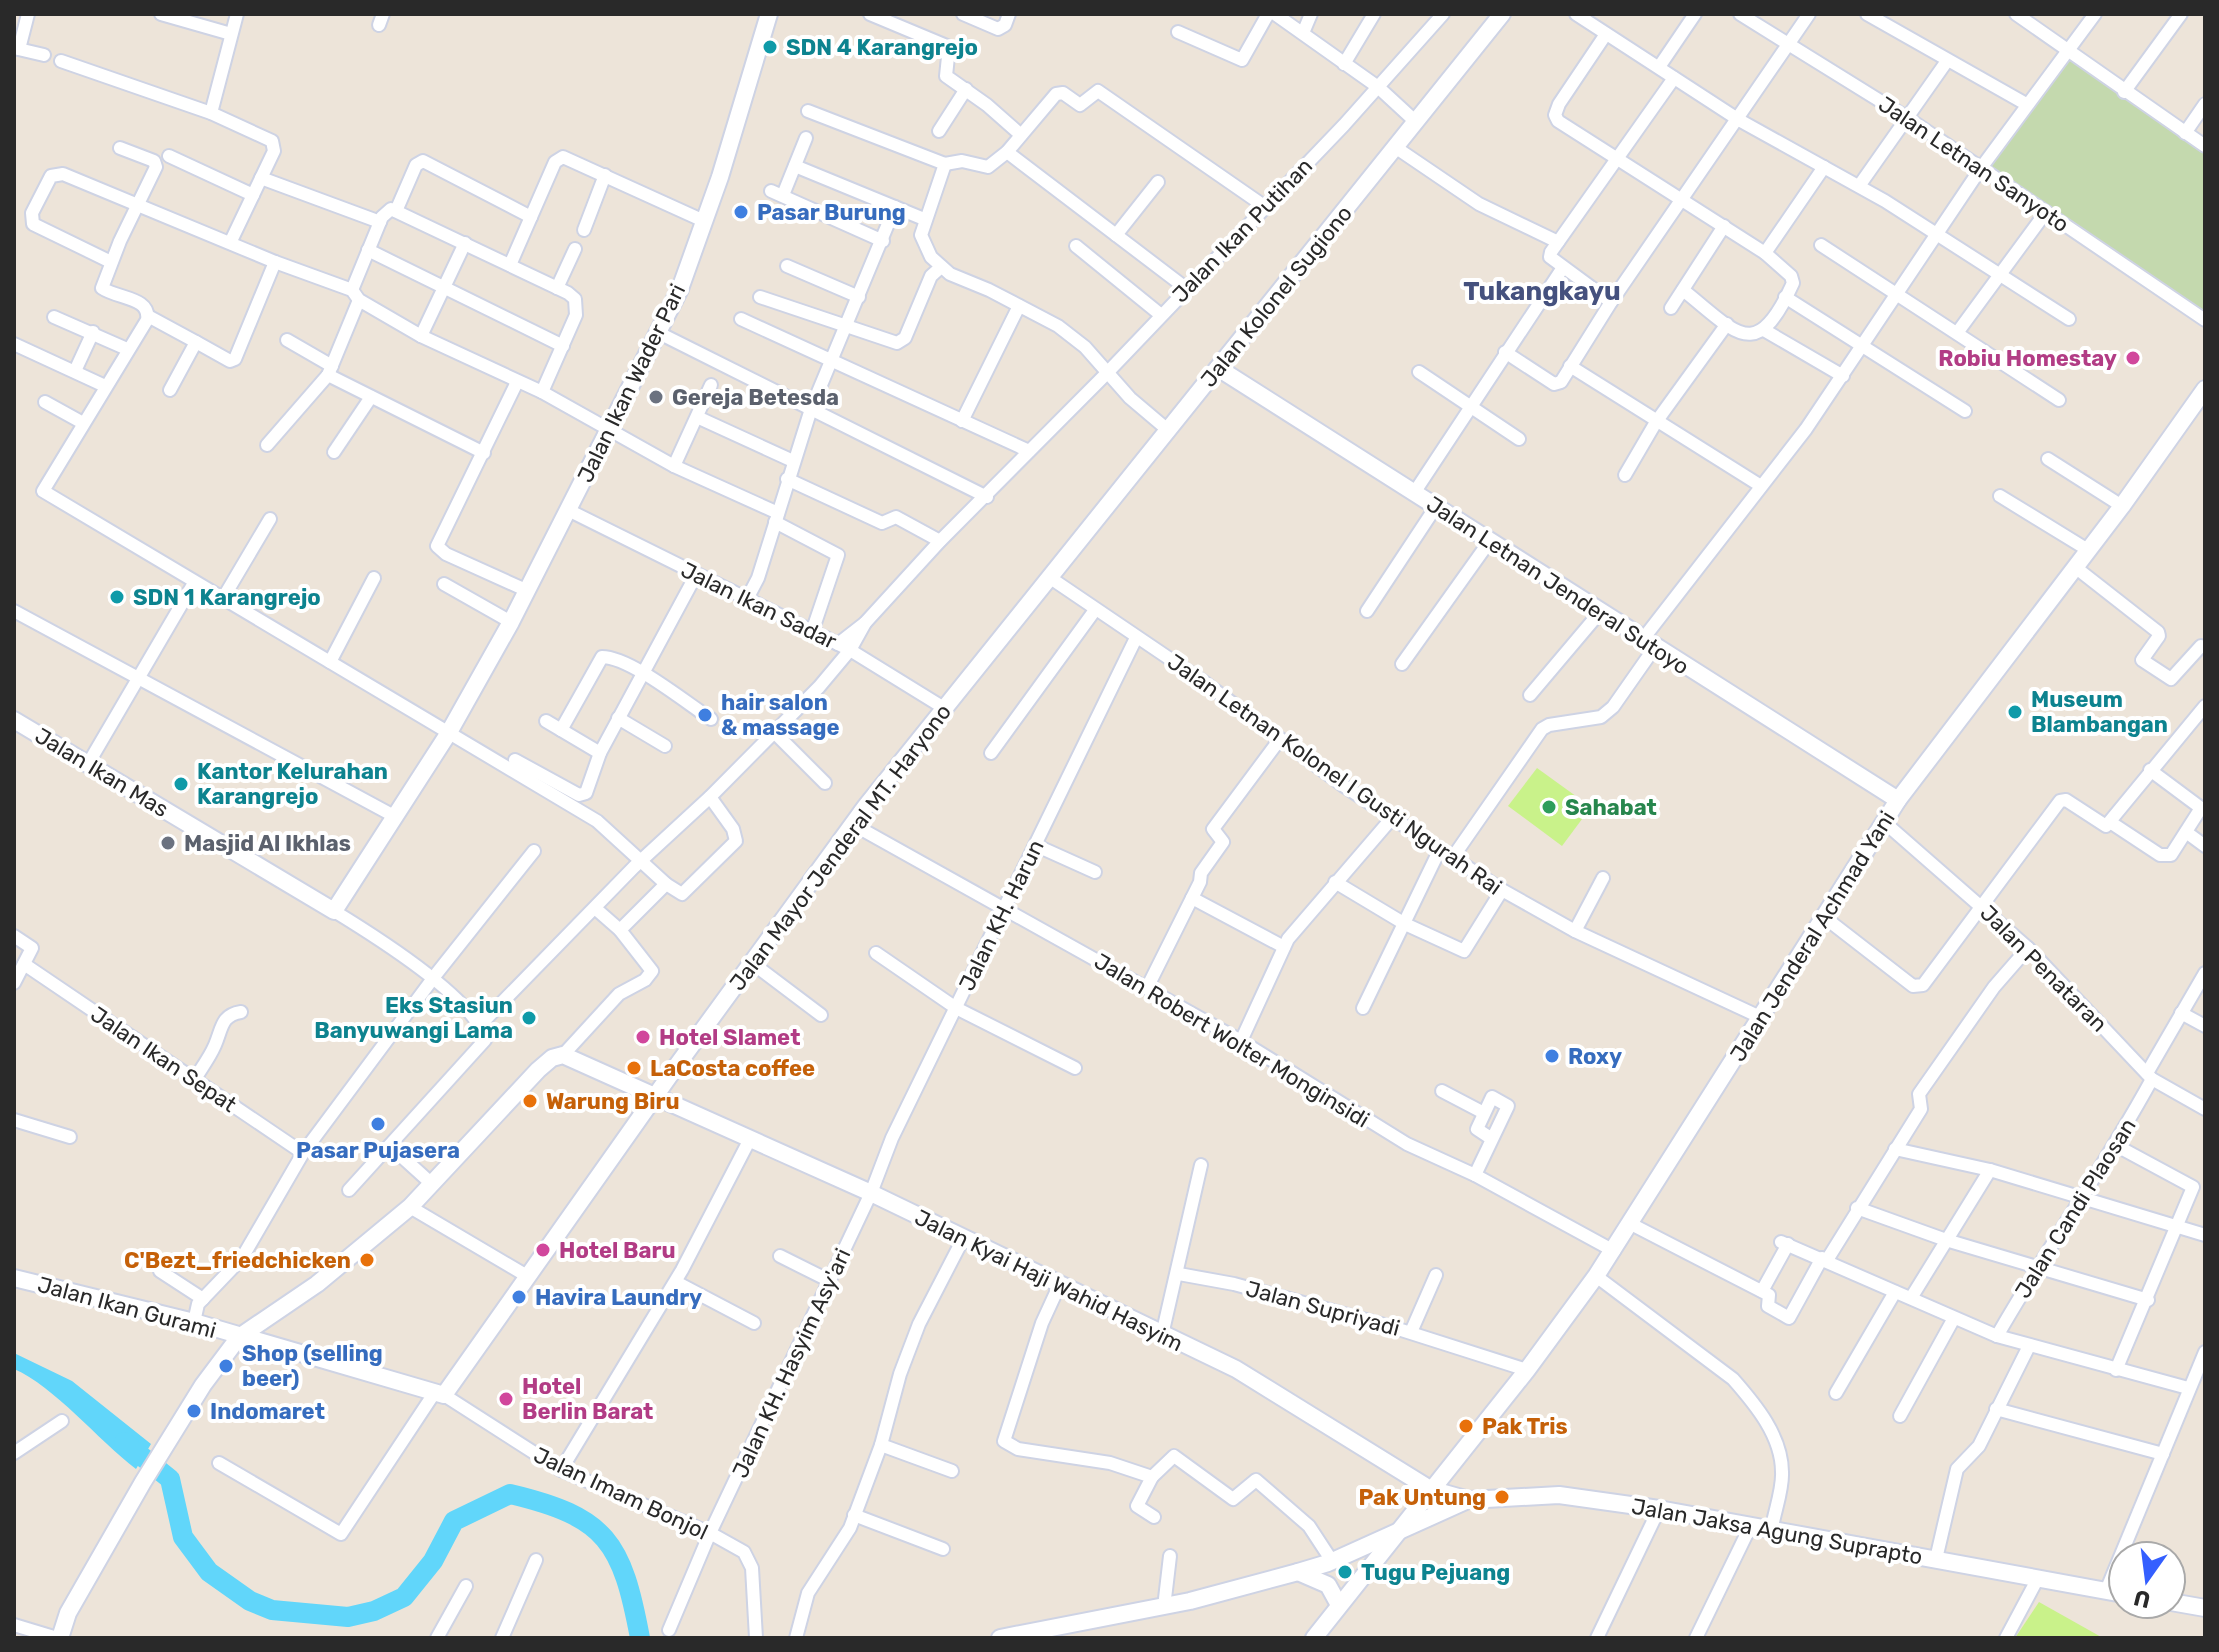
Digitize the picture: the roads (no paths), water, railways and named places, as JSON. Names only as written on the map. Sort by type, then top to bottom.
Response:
[{"type":"main road","name":"Jalan Ikan Wader Pari","points":[[334,911],[448,734],[511,622],[659,333],[680,289],[704,221],[769,14]]},
{"type":"main road","name":"Jalan Kolonel Sugiono","points":[[1049,577],[1502,14]]},
{"type":"main road","name":"Jalan Letnan Jenderal Sutoyo","points":[[1218,368],[1898,800]]},
{"type":"main road","name":"Jalan Jenderal Achmad Yani","points":[[1320,1636],[1339,1605],[1527,1370],[1614,1251],[1898,800],[2122,506],[2205,389]]},
{"type":"main road","name":"Jalan Mayor Jenderal MT. Haryono","points":[[439,1394],[854,825],[1049,577]]},
{"type":"main road","name":"Jalan Ikan Mas","points":[[14,720],[334,911]]},
{"type":"main road","name":"Jalan Kyai Haji Wahid Hasyim","points":[[563,1055],[871,1193],[1236,1369],[1430,1489]]},
{"type":"main road","points":[[58,1638],[68,1613],[143,1482],[239,1337],[310,1290],[410,1207],[538,1070],[552,1058],[563,1055]]},
{"type":"main road","name":"Jalan Ikan Gurami","points":[[14,1278],[194,1322],[239,1337]]},
{"type":"main road","name":"Jalan Imam Bonjol","points":[[239,1337],[439,1394]]},
{"type":"main road","name":"Jalan Jaksa Agung Suprapto","points":[[1430,1489],[1469,1500],[1559,1495],[1659,1509],[1772,1527],[2106,1591]]},
{"type":"main road","points":[[1000,1638],[1164,1607],[1298,1572],[1332,1561],[1400,1528],[1469,1500]]},
{"type":"main road","points":[[1298,1572],[1328,1585],[1339,1605]]},
{"type":"street","points":[[28,14],[16,48],[44,55]]},
{"type":"street","points":[[161,14],[231,34]]},
{"type":"street","points":[[211,113],[237,14]]},
{"type":"street","points":[[870,14],[949,47],[944,72],[1021,135]]},
{"type":"street","points":[[963,14],[998,29],[1005,25],[1009,14]]},
{"type":"street","points":[[1178,32],[1242,60],[1268,14]]},
{"type":"street","points":[[1275,14],[1378,87],[1416,122]]},
{"type":"street","points":[[1303,33],[1311,14]]},
{"type":"street","points":[[1344,64],[1374,14]]},
{"type":"street","name":"Jalan Ikan Putihan","points":[[479,1026],[641,860],[710,797],[819,687],[844,647],[940,541],[1106,374],[1378,87],[1443,14]]},
{"type":"street","points":[[1576,14],[1739,120],[1859,186],[2069,319]]},
{"type":"street","points":[[1659,67],[1695,14]]},
{"type":"street","name":"Jalan Letnan Sanyoto","points":[[1740,14],[1906,117],[2205,320]]},
{"type":"street","points":[[1505,352],[1554,384],[1561,382],[1611,302],[1809,14]]},
{"type":"street","points":[[1867,14],[2026,104]]},
{"type":"street","points":[[2016,14],[2205,146]]},
{"type":"street","points":[[1453,857],[1542,729],[1549,725],[1601,717],[1613,707],[1649,643],[1863,348],[1935,235],[2026,104],[2095,14]]},
{"type":"street","points":[[2124,92],[2181,14]]},
{"type":"street","points":[[1606,34],[1559,104],[1555,115],[1563,124],[1765,253],[1793,281],[1764,330],[1752,336],[1727,324],[1683,290]]},
{"type":"street","points":[[61,61],[211,113],[274,143],[231,241]]},
{"type":"street","points":[[1859,186],[1947,61]]},
{"type":"street","points":[[1611,302],[1562,269],[1550,257],[1674,78]]},
{"type":"street","points":[[939,131],[966,89]]},
{"type":"street","points":[[808,111],[945,164],[962,161],[988,167],[1007,152],[1058,92],[1080,105],[1098,91],[1264,206]]},
{"type":"street","points":[[2185,133],[2205,104]]},
{"type":"street","points":[[806,138],[795,166],[777,193],[883,241]]},
{"type":"street","points":[[1395,147],[1479,204],[1558,242]]},
{"type":"street","points":[[120,148],[156,164],[102,288],[144,304],[148,316],[233,361],[275,262]]},
{"type":"street","points":[[1007,152],[1187,289]]},
{"type":"street","points":[[169,156],[253,195]]},
{"type":"street","points":[[510,265],[559,158],[567,157],[704,221]]},
{"type":"street","points":[[396,211],[416,165],[423,161],[531,217]]},
{"type":"street","points":[[945,164],[924,219],[921,235],[924,247],[941,267],[960,280],[989,290],[1058,326],[1085,347],[1106,374],[1169,431]]},
{"type":"street","points":[[795,166],[924,219]]},
{"type":"street","points":[[1765,253],[1824,167]]},
{"type":"street","points":[[111,262],[36,227],[32,213],[51,176],[58,173],[138,204],[355,295],[421,336],[542,392],[674,466],[776,517],[838,555],[812,632]]},
{"type":"street","points":[[584,230],[605,175]]},
{"type":"street","points":[[261,178],[380,222]]},
{"type":"street","points":[[1116,235],[1158,182]]},
{"type":"street","points":[[746,601],[758,578],[811,409],[895,207]]},
{"type":"street","points":[[267,445],[330,370],[368,250],[386,210],[396,211],[465,243],[575,299],[577,311],[542,392]]},
{"type":"street","points":[[1957,333],[2046,212]]},
{"type":"street","points":[[1671,308],[1724,226]]},
{"type":"street","points":[[421,336],[465,243]]},
{"type":"street","points":[[1821,245],[2059,400]]},
{"type":"street","points":[[1076,246],[1161,315]]},
{"type":"street","points":[[557,288],[575,249]]},
{"type":"street","points":[[368,250],[563,346]]},
{"type":"street","points":[[787,266],[859,297]]},
{"type":"street","points":[[760,297],[845,328],[901,342],[931,276],[941,267]]},
{"type":"street","points":[[1414,493],[1562,269]]},
{"type":"street","points":[[1785,297],[1965,411]]},
{"type":"street","points":[[962,421],[1019,306]]},
{"type":"street","points":[[148,316],[43,487],[45,495],[604,828],[666,884],[682,894],[736,841],[733,829],[710,797]]},
{"type":"street","points":[[54,317],[127,349]]},
{"type":"street","points":[[741,319],[1029,451]]},
{"type":"street","points":[[1625,475],[1656,422],[1727,324]]},
{"type":"street","points":[[1764,330],[1843,376]]},
{"type":"street","points":[[75,371],[93,332]]},
{"type":"street","points":[[659,333],[987,497]]},
{"type":"street","points":[[287,340],[371,397],[484,453]]},
{"type":"street","points":[[170,390],[196,342]]},
{"type":"street","points":[[14,344],[105,386]]},
{"type":"street","points":[[1570,366],[1761,486]]},
{"type":"street","points":[[1419,372],[1519,439]]},
{"type":"street","points":[[517,382],[437,546],[446,554],[528,591]]},
{"type":"street","points":[[674,466],[711,385]]},
{"type":"street","points":[[334,452],[371,397]]},
{"type":"street","points":[[45,402],[83,423]]},
{"type":"street","points":[[697,417],[793,461]]},
{"type":"street","points":[[2048,459],[2122,506]]},
{"type":"street","points":[[787,479],[882,523],[896,517],[940,541]]},
{"type":"street","points":[[2000,496],[2088,550]]},
{"type":"street","points":[[1367,611],[1435,508]]},
{"type":"street","name":"Jalan Ikan Sadar","points":[[568,510],[844,647],[944,708]]},
{"type":"street","points":[[222,600],[270,519]]},
{"type":"street","points":[[1402,664],[1489,542]]},
{"type":"street","points":[[2075,567],[2158,632],[2159,636],[2142,660],[2171,679],[2201,646],[2205,647]]},
{"type":"street","points":[[515,760],[582,796],[586,793],[600,753],[696,575]]},
{"type":"street","name":"Jalan Letnan Kolonel I Gusti Ngurah Rai","points":[[1049,577],[1392,818],[1502,890],[1575,931],[1760,1017]]},
{"type":"street","points":[[330,662],[374,578]]},
{"type":"street","points":[[88,764],[194,583]]},
{"type":"street","points":[[444,584],[511,622]]},
{"type":"street","points":[[991,753],[1095,610]]},
{"type":"street","points":[[14,611],[394,816]]},
{"type":"street","points":[[1530,695],[1601,611]]},
{"type":"street","name":"Jalan KH. Harun","points":[[871,1193],[892,1138],[1136,638]]},
{"type":"street","points":[[561,730],[602,657],[612,657],[642,674],[711,719]]},
{"type":"street","points":[[1824,917],[1919,987],[2060,801],[2066,800],[2102,826],[2110,822],[2205,706]]},
{"type":"street","points":[[618,718],[665,746]]},
{"type":"street","points":[[2193,720],[2205,730]]},
{"type":"street","points":[[546,721],[600,753]]},
{"type":"street","points":[[773,731],[825,783]]},
{"type":"street","points":[[1147,988],[1192,898],[1201,873],[1223,842],[1213,834],[1213,829],[1280,739]]},
{"type":"street","points":[[2110,822],[2166,856],[2171,855],[2203,805],[2150,770]]},
{"type":"street","points":[[1241,1041],[1284,947],[1335,882],[1392,818]]},
{"type":"street","name":"Jalan Penataran","points":[[1884,822],[2028,948],[2150,1076],[2205,1109]]},
{"type":"street","name":"Jalan Robert Wolter Monginsidi","points":[[854,825],[1241,1041],[1407,1144],[1475,1175],[1614,1251]]},
{"type":"street","points":[[2186,832],[2205,846]]},
{"type":"street","points":[[1035,845],[1095,872]]},
{"type":"street","points":[[1363,1008],[1440,849]]},
{"type":"street","points":[[194,1322],[195,1310],[242,1258],[303,1153],[432,979],[534,851]]},
{"type":"street","points":[[1575,931],[1603,878]]},
{"type":"street","points":[[1335,882],[1405,924],[1464,951],[1502,890]]},
{"type":"street","points":[[620,930],[666,884]]},
{"type":"street","points":[[1192,898],[1284,947]]},
{"type":"street","points":[[563,1055],[623,990],[652,974],[651,966],[620,930],[596,909]]},
{"type":"street","name":"Jalan Ikan Mas","points":[[334,911],[395,949],[432,979],[479,1026]]},
{"type":"street","points":[[14,936],[32,948],[14,983]]},
{"type":"street","points":[[1631,1224],[1762,1291],[1771,1297],[1768,1306],[1790,1317],[1921,1109],[1919,1094],[1994,987],[2028,948]]},
{"type":"street","points":[[876,953],[956,1008],[1075,1068]]},
{"type":"street","points":[[752,963],[821,1015]]},
{"type":"street","name":"Jalan Ikan Sepat","points":[[24,964],[303,1153]]},
{"type":"street","name":"Jalan Candi Plaosan","points":[[1997,1336],[2079,1199],[2117,1146],[2181,1013],[2205,973]]},
{"type":"street","points":[[194,1080],[214,1047],[222,1022],[229,1014],[241,1012]]},
{"type":"street","points":[[2181,1013],[2205,1026]]},
{"type":"street","points":[[349,1190],[484,1046],[485,1036],[479,1026]]},
{"type":"street","points":[[1442,1091],[1484,1113]]},
{"type":"street","points":[[1475,1175],[1508,1106],[1492,1097],[1477,1129],[1492,1139]]},
{"type":"street","points":[[14,1120],[70,1137]]},
{"type":"street","points":[[561,1470],[676,1282],[750,1139]]},
{"type":"street","points":[[390,1146],[432,1184]]},
{"type":"street","points":[[2116,1370],[2178,1227],[2191,1185],[2117,1146]]},
{"type":"street","points":[[1895,1149],[1990,1170],[2205,1235]]},
{"type":"street","points":[[1162,1335],[1179,1274],[1201,1165]]},
{"type":"street","points":[[1911,1298],[1990,1170]]},
{"type":"street","name":"Jalan KH. Hasyim Asy'ari","points":[[669,1630],[710,1533],[871,1193]]},
{"type":"street","points":[[410,1207],[527,1276]]},
{"type":"street","points":[[1857,1208],[1946,1240],[2148,1300]]},
{"type":"street","points":[[796,1638],[808,1593],[845,1540],[881,1445],[911,1344],[931,1298],[963,1239]]},
{"type":"street","points":[[1762,1291],[1784,1243],[1997,1336],[2188,1388]]},
{"type":"street","points":[[780,1256],[830,1281]]},
{"type":"street","points":[[160,1271],[203,1299]]},
{"type":"street","name":"Jalan Supriyadi","points":[[1179,1274],[1189,1273],[1234,1284],[1411,1332],[1527,1370]]},
{"type":"street","points":[[1411,1332],[1436,1275]]},
{"type":"street","points":[[1596,1276],[1733,1379],[1751,1399],[1780,1452],[1783,1474],[1772,1527]]},
{"type":"street","points":[[676,1282],[754,1323]]},
{"type":"street","points":[[1059,1286],[1042,1323],[1004,1441],[1018,1449],[1110,1463],[1152,1477]]},
{"type":"street","points":[[1836,1393],[1895,1292]]},
{"type":"street","points":[[1900,1416],[1954,1318]]},
{"type":"street","points":[[1936,1559],[1957,1469],[1979,1446],[2029,1346]]},
{"type":"street","points":[[2106,1591],[2205,1352]]},
{"type":"street","points":[[219,1463],[341,1534],[439,1394]]},
{"type":"street","name":"Jalan Imam Bonjol","points":[[439,1394],[561,1470],[710,1533],[749,1558],[756,1638]]},
{"type":"street","points":[[1996,1409],[2163,1454]]},
{"type":"street","points":[[14,1453],[62,1421]]},
{"type":"street","points":[[881,1445],[952,1471]]},
{"type":"street","points":[[1154,1517],[1137,1506],[1152,1477],[1174,1456],[1233,1499],[1256,1480],[1309,1526],[1332,1561]]},
{"type":"street","points":[[1597,1638],[1659,1509]]},
{"type":"street","points":[[854,1515],[943,1549]]},
{"type":"street","points":[[1696,1638],[1751,1525]]},
{"type":"street","points":[[1164,1607],[1170,1556]]},
{"type":"street","points":[[502,1638],[536,1560]]},
{"type":"street","points":[[2006,1638],[2038,1578]]},
{"type":"street","points":[[437,1638],[466,1586]]},
{"type":"street","points":[[14,1625],[58,1638]]},
{"type":"water","points":[[14,1353],[72,1381],[151,1444],[136,1469],[60,1400],[14,1369]]},
{"type":"waterway","points":[[124,1442],[170,1479],[183,1537],[209,1572],[250,1601],[272,1610],[348,1617],[374,1611],[404,1597],[433,1561],[454,1521],[510,1494],[569,1513],[589,1524],[605,1539],[617,1556],[626,1578],[640,1638]]},
{"type":"place","name":"SDN 4 Karangrejo","points":[[770,47]]},
{"type":"place","name":"Pasar Burung","points":[[741,212]]},
{"type":"place","name":"Robiu Homestay","points":[[2133,358]]},
{"type":"place","name":"Gereja Betesda","points":[[656,397]]},
{"type":"place","name":"SDN 1 Karangrejo","points":[[117,597]]},
{"type":"place","name":"Museum Blambangan","points":[[2015,712]]},
{"type":"place","name":"hair salon & massage","points":[[705,715]]},
{"type":"place","name":"Kantor Kelurahan Karangrejo","points":[[181,784]]},
{"type":"place","name":"Sahabat","points":[[1549,807]]},
{"type":"place","name":"Masjid Al Ikhlas","points":[[168,843]]},
{"type":"place","name":"Eks Stasiun Banyuwangi Lama","points":[[529,1018]]},
{"type":"place","name":"Hotel Slamet","points":[[643,1037]]},
{"type":"place","name":"Roxy","points":[[1552,1056]]},
{"type":"place","name":"LaCosta coffee","points":[[634,1068]]},
{"type":"place","name":"Warung Biru","points":[[530,1101]]},
{"type":"place","name":"Pasar Pujasera","points":[[378,1124]]},
{"type":"place","name":"Hotel Baru","points":[[543,1250]]},
{"type":"place","name":"C'Bezt_friedchicken","points":[[367,1260]]},
{"type":"place","name":"Havira Laundry","points":[[519,1297]]},
{"type":"place","name":"Shop (selling beer)","points":[[226,1366]]},
{"type":"place","name":"Hotel Berlin Barat","points":[[506,1399]]},
{"type":"place","name":"Indomaret","points":[[194,1411]]},
{"type":"place","name":"Pak Tris","points":[[1466,1426]]},
{"type":"place","name":"Pak Untung","points":[[1502,1497]]},
{"type":"place","name":"Tugu Pejuang","points":[[1345,1572]]},
{"type":"district","name":"Tukangkayu","points":[[1542,291]]}]
